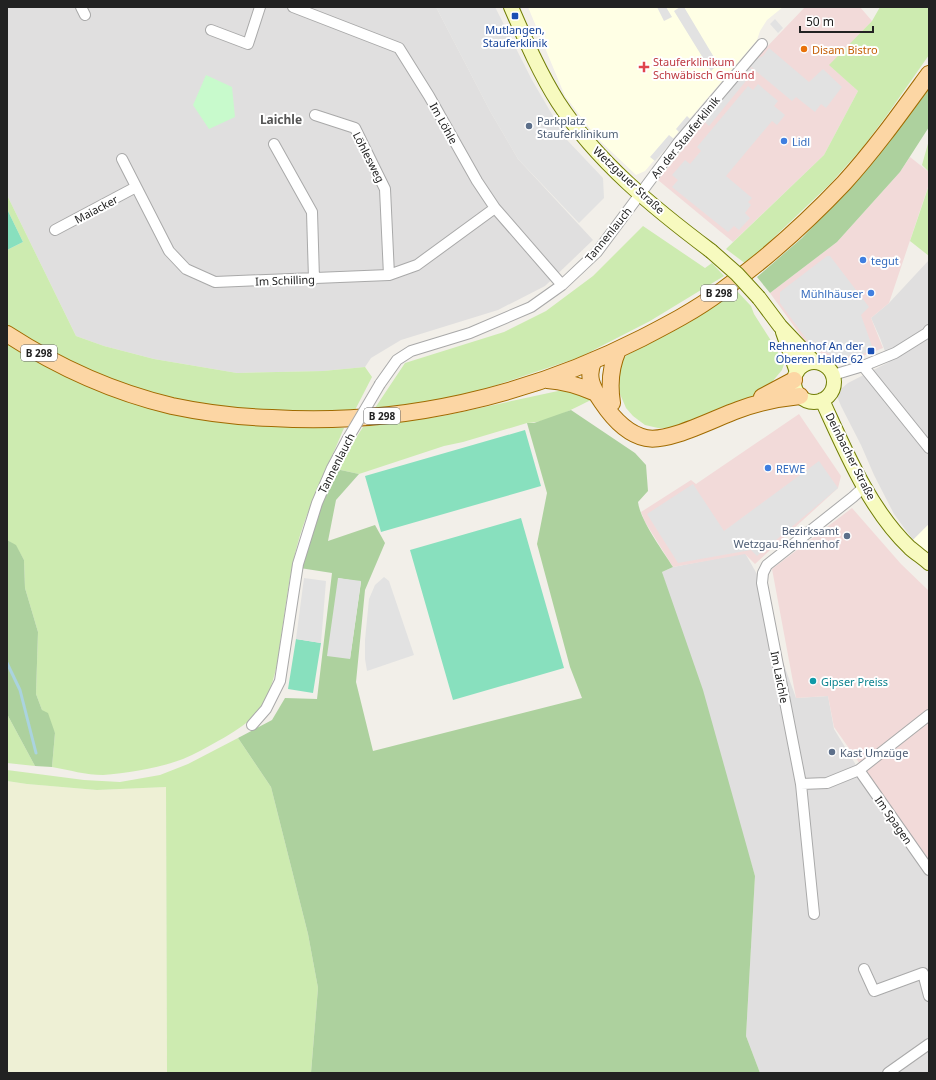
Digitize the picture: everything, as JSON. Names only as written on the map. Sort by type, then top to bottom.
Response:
[{"type":"main road","name":"B 298","points":[[7,334],[52,361],[110,387],[172,406],[218,414],[301,420],[358,418],[434,409],[479,399],[543,380],[618,350],[687,313],[719,293],[774,251],[809,219],[845,182],[878,143],[929,74]]},
{"type":"main road","points":[[612,403],[610,382],[614,360],[618,350]]},
{"type":"main road","points":[[594,360],[590,368],[590,376],[596,393],[611,414],[623,426],[631,432],[645,438],[661,438],[740,410],[781,399],[800,396]]},
{"type":"main road","points":[[594,360],[623,426]]},
{"type":"main road","points":[[740,410],[796,376]]},
{"type":"main road","points":[[543,380],[567,383],[596,393]]},
{"type":"street","points":[[211,30],[248,44],[260,7]]},
{"type":"street","name":"Im Löhle","points":[[293,7],[399,48],[429,96],[477,181],[496,208],[562,285]]},
{"type":"street","name":"Wetzgauer Straße","points":[[511,7],[542,72],[558,101],[576,128],[604,159],[640,194],[711,251],[737,274],[759,298],[780,326],[814,362],[825,365],[833,375]]},
{"type":"street","name":"An der Stauferklinik","points":[[640,194],[678,143],[762,44]]},
{"type":"street","name":"Löhlesweg","points":[[316,115],[355,128],[385,189],[389,275]]},
{"type":"street","points":[[274,144],[312,212],[314,279]]},
{"type":"street","name":"Im Schilling","points":[[122,158],[169,251],[186,269],[215,282],[389,275],[417,265],[496,208]]},
{"type":"street","name":"Maiacker","points":[[55,230],[136,187]]},
{"type":"street","name":"Tannenlauch","points":[[252,725],[266,710],[280,681],[298,564],[317,503],[332,468],[347,440],[380,384],[397,360],[411,351],[470,333],[531,307],[562,285],[597,252],[640,194]]},
{"type":"street","name":"Wetzgauer Straße","points":[[780,326],[796,376],[794,386],[800,396]]},
{"type":"street","points":[[800,396],[809,401],[816,402],[822,400],[831,392],[834,381],[833,375],[863,366],[895,353],[928,333]]},
{"type":"street","points":[[796,376],[801,367],[807,363],[814,362]]},
{"type":"street","points":[[863,366],[929,448]]},
{"type":"street","name":"Deinbacher Straße","points":[[822,400],[844,449],[864,487],[885,518],[909,547],[929,563]]},
{"type":"street","name":"Im Laichle","points":[[814,914],[801,784],[762,583],[763,573],[767,565],[853,498],[864,487]]},
{"type":"street","points":[[801,784],[827,783],[859,770],[929,715]]},
{"type":"street","name":"Im Spagen","points":[[859,770],[929,870]]},
{"type":"street","points":[[864,969],[874,991],[922,973],[929,996]]},
{"type":"street","points":[[888,1073],[929,1044]]},
{"type":"shaded area","points":[[7,7],[436,7],[490,111],[518,159],[593,240],[545,286],[498,310],[401,340],[371,358],[365,367],[323,371],[237,373],[154,359],[104,346],[76,336],[7,195]]},
{"type":"shaded area","name":"Parkplatz Stauferklinikum","points":[[436,7],[495,7],[532,80],[567,140],[603,178],[604,198],[579,223],[518,159],[490,111]]},
{"type":"shaded area","name":"Stauferklinikum Schwäbisch Gmünd","points":[[528,7],[783,7],[767,20],[760,31],[757,40],[645,171],[636,175],[597,138],[565,96]]},
{"type":"shaded area","points":[[657,7],[666,7],[672,17],[664,21]]},
{"type":"shaded area","points":[[680,7],[684,7],[718,64],[711,71],[674,11]]},
{"type":"shaded area","points":[[805,7],[860,7],[872,21],[830,65],[858,91],[824,155],[733,242],[658,180],[761,53]]},
{"type":"shaded area","points":[[775,19],[783,28],[778,33],[770,24]]},
{"type":"shaded area","points":[[769,48],[809,82],[823,69],[842,87],[826,108],[821,104],[815,112],[796,97],[792,101],[750,66],[754,60],[763,56]]},
{"type":"shaded area","points":[[749,66],[754,71],[709,126],[704,121]]},
{"type":"shaded area","points":[[758,84],[778,101],[774,106],[785,115],[777,125],[772,121],[726,176],[752,198],[748,202],[751,205],[745,213],[750,218],[739,230],[734,226],[728,232],[672,187],[678,180],[672,175],[685,160],[690,164],[701,151],[697,147],[748,86],[753,90]]},
{"type":"shaded area","points":[[687,116],[691,120],[680,133],[676,129]]},
{"type":"shaded area","points":[[669,135],[674,139],[655,161],[650,157]]},
{"type":"shaded area","points":[[910,157],[929,172],[929,184],[889,303],[871,318],[883,348],[855,359],[830,358],[809,347],[770,293],[837,242],[900,172]]},
{"type":"shaded area","points":[[827,256],[830,256],[869,307],[861,315],[873,349],[859,356],[836,356],[812,347],[780,303],[780,292]]},
{"type":"shaded area","points":[[929,260],[929,524],[913,540],[894,514],[837,396],[841,389],[848,383],[889,362],[871,318],[889,303]]},
{"type":"shaded area","points":[[799,414],[841,476],[838,488],[755,564],[745,554],[673,567],[645,522],[641,512],[691,480],[696,484]]},
{"type":"shaded area","points":[[819,461],[838,488],[757,556],[751,550],[678,563],[647,514],[693,484],[724,531]]},
{"type":"shaded area","points":[[852,508],[901,564],[929,591],[929,862],[834,727],[828,696],[796,698],[772,569]]},
{"type":"shaded area","points":[[929,524],[929,553],[913,540]]},
{"type":"shaded area","points":[[745,553],[762,583],[771,629],[796,698],[828,696],[834,729],[859,770],[929,870],[929,1073],[760,1073],[746,1036],[755,876],[662,572],[673,567]]},
{"type":"shaded area","points":[[384,577],[389,581],[414,655],[367,671],[365,659],[365,640],[369,599],[375,585]]},
{"type":"shaded area","points":[[304,578],[326,581],[321,643],[296,639]]},
{"type":"shaded area","points":[[338,578],[361,581],[350,659],[327,656]]},
{"type":"shaded area","points":[[7,781],[97,790],[166,787],[167,1073],[7,1073]]},
{"type":"green space","points":[[880,7],[929,7],[929,55],[863,147],[831,183],[746,264],[726,249],[824,155],[858,91],[829,65],[872,21]]},
{"type":"green space","points":[[206,75],[232,87],[235,117],[209,129],[193,105]]},
{"type":"green space","points":[[929,86],[929,127],[900,172],[837,242],[770,293],[757,277],[802,238],[842,196]]},
{"type":"green space","points":[[929,140],[929,172],[922,165]]},
{"type":"green space","points":[[929,185],[929,256],[910,241]]},
{"type":"green space","points":[[7,195],[76,336],[104,346],[154,359],[237,373],[323,371],[365,367],[372,377],[354,412],[262,410],[171,398],[141,390],[98,374],[58,355],[7,327],[7,250],[23,242],[7,209]]},
{"type":"green space","points":[[7,209],[23,242],[7,250]]},
{"type":"green space","points":[[643,226],[705,268],[712,263],[724,276],[650,321],[580,357],[485,389],[434,401],[375,408],[405,363],[504,332],[546,311],[593,276]]},
{"type":"green space","points":[[736,290],[751,306],[754,314],[784,364],[782,370],[772,382],[773,388],[670,428],[658,428],[645,425],[633,416],[626,408],[620,394],[616,383],[619,363],[627,355],[690,322]]},
{"type":"green space","points":[[7,341],[58,371],[97,390],[118,399],[165,412],[241,424],[344,428],[312,501],[297,546],[290,579],[277,664],[274,678],[265,701],[255,715],[242,726],[218,741],[183,759],[144,770],[103,775],[52,767],[55,733],[42,710],[36,694],[38,632],[25,588],[24,560],[16,546],[7,540]]},
{"type":"green space","points":[[572,390],[593,399],[569,411],[543,421],[527,423],[463,442],[444,446],[359,474],[336,469],[363,427],[443,416],[558,391]]},
{"type":"green space","points":[[571,410],[635,453],[646,465],[648,491],[638,502],[643,518],[652,535],[673,567],[662,572],[703,690],[755,876],[746,1036],[760,1073],[311,1073],[318,988],[308,934],[271,787],[238,738],[272,720],[285,698],[317,699],[332,573],[300,568],[309,533],[336,469],[359,474],[336,500],[328,541],[375,525],[385,543],[365,590],[356,682],[373,751],[582,698],[570,667],[537,544],[547,493],[527,423],[534,423]],"holes":[[[338,578],[361,582],[350,659]]]},
{"type":"green space","points":[[525,430],[541,486],[381,532],[365,476]]},
{"type":"green space","points":[[521,518],[564,668],[453,700],[410,550]]},
{"type":"green space","points":[[7,540],[16,545],[24,560],[25,588],[38,632],[36,694],[42,710],[48,713],[55,733],[52,767],[35,766],[7,714]]},
{"type":"green space","points":[[296,639],[321,643],[313,693],[288,689]]},
{"type":"green space","points":[[7,714],[35,766],[7,763]]},
{"type":"green space","points":[[238,738],[271,787],[308,934],[318,988],[311,1073],[167,1073],[166,787],[97,790],[7,781],[7,770],[84,780],[120,782],[160,775],[188,764]]},
{"type":"waterway","points":[[7,663],[20,690],[36,753]]},
{"type":"place","name":"Mutlangen, Stauferklinik","points":[[515,16]]},
{"type":"place","name":"Disam Bistro","points":[[804,49]]},
{"type":"place","name":"Stauferklinikum Schwäbisch Gmünd","points":[[644,67]]},
{"type":"place","name":"Parkplatz Stauferklinikum","points":[[529,126]]},
{"type":"place","name":"Lidl","points":[[784,141]]},
{"type":"place","name":"tegut","points":[[863,260]]},
{"type":"place","name":"Mühlhäuser","points":[[871,293]]},
{"type":"place","name":"Rehnenhof An der Oberen Halde 62","points":[[871,351]]},
{"type":"place","name":"REWE","points":[[768,468]]},
{"type":"place","name":"Bezirksamt Wetzgau-Rehnenhof","points":[[847,536]]},
{"type":"place","name":"Gipser Preiss","points":[[813,681]]},
{"type":"place","name":"Kast Umzüge","points":[[832,752]]},
{"type":"district","name":"Laichle","points":[[281,119]]}]
